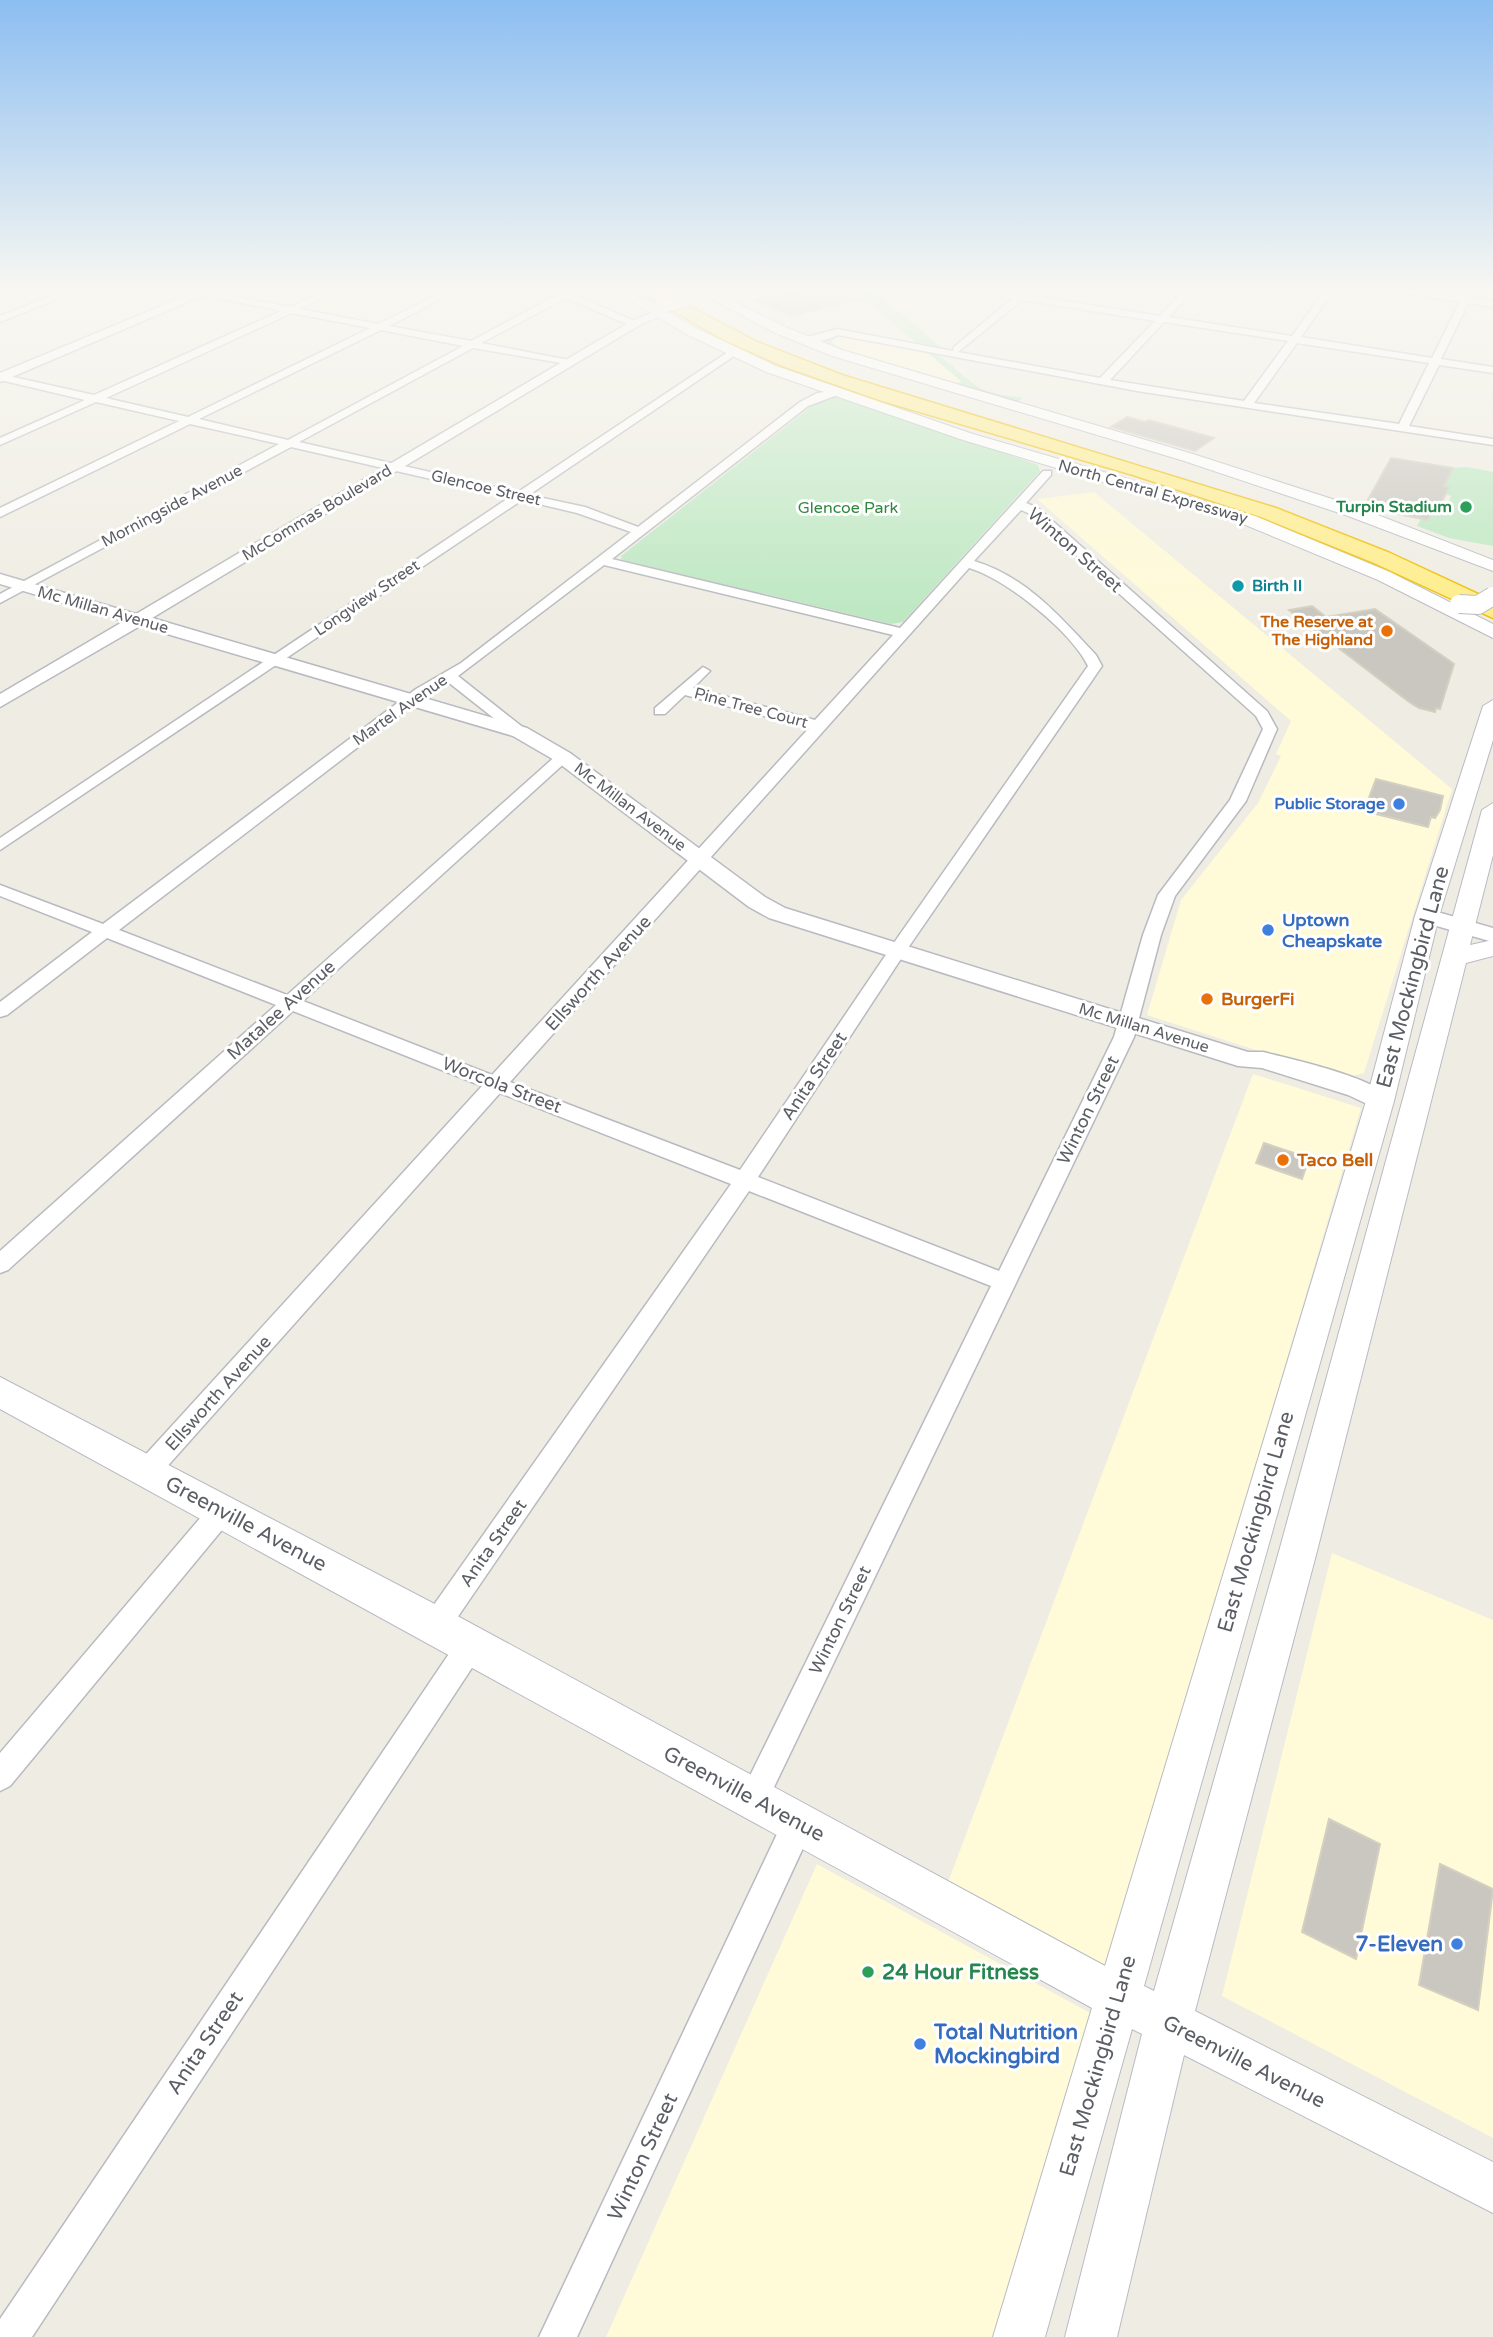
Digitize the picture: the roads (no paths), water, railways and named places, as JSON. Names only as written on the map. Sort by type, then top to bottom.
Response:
[{"type":"highway","points":[[886,396],[907,409],[1191,497],[1217,510]]},
{"type":"highway","name":"North Central Expressway","points":[[887,396],[1252,507],[1364,549],[1493,611]]},
{"type":"highway","name":"North Central Expressway","points":[[928,396],[1300,510],[1408,554],[1493,595]]},
{"type":"highway","points":[[968,396],[1227,472]]},
{"type":"main road","name":"North Central Expressway","points":[[848,396],[968,437],[1217,510],[1306,542],[1493,632]]},
{"type":"main road","name":"North Central Expressway","points":[[986,396],[1343,509],[1491,566]]},
{"type":"main road","points":[[1431,600],[1478,605],[1493,595]]},
{"type":"main road","name":"East Mockingbird Lane","points":[[1018,2337],[1380,1101],[1427,916],[1448,847],[1486,750],[1493,706]]},
{"type":"main road","name":"East Mockingbird Lane","points":[[1091,2337],[1168,2024],[1311,1499],[1493,810]]},
{"type":"main road","points":[[1448,847],[1482,855]]},
{"type":"main road","points":[[1455,957],[1493,947]]},
{"type":"main road","points":[[1410,989],[1444,999]]},
{"type":"main road","points":[[1324,1289],[1363,1301]]},
{"type":"main road","name":"Greenville Avenue","points":[[2,1396],[436,1625],[1168,2024],[1493,2188]]},
{"type":"main road","points":[[1267,1483],[1311,1499]]},
{"type":"street","name":"Glencoe Street","points":[[81,396],[595,513],[641,532]]},
{"type":"street","points":[[0,442],[101,396]]},
{"type":"street","points":[[0,513],[238,396]]},
{"type":"street","name":"Morningside Avenue","points":[[0,598],[377,396]]},
{"type":"street","name":"McCommas Boulevard","points":[[0,702],[514,396]]},
{"type":"street","name":"Longview Street","points":[[0,845],[667,396]]},
{"type":"street","name":"Martel Avenue","points":[[0,1012],[411,699],[466,666],[804,404],[819,396]]},
{"type":"street","points":[[1188,396],[1493,442]]},
{"type":"street","points":[[1247,405],[1253,396]]},
{"type":"street","points":[[1402,429],[1418,396]]},
{"type":"street","name":"Ellsworth Avenue","points":[[147,1471],[701,860],[1047,473]]},
{"type":"street","name":"Winton Street","points":[[754,1800],[1124,1037],[1167,895],[1238,801],[1270,729],[1262,714],[1034,511],[1018,504]]},
{"type":"street","points":[[604,561],[904,633]]},
{"type":"street","name":"Anita Street","points":[[436,1625],[745,1180],[898,951],[1095,666],[1091,658],[1015,582],[990,569],[966,563]]},
{"type":"street","name":"Mc Millan Avenue","points":[[0,579],[520,732],[563,757],[776,913],[1247,1059],[1259,1067],[1356,1099],[1380,1101],[1412,1111]]},
{"type":"street","name":"Pine Tree Court","points":[[660,711],[703,671]]},
{"type":"street","points":[[448,675],[520,732]]},
{"type":"street","name":"Pine Tree Court","points":[[682,690],[820,726]]},
{"type":"street","name":"Matalee Avenue","points":[[0,1264],[563,757]]},
{"type":"street","name":"Worcola Street","points":[[0,890],[1004,1282]]},
{"type":"street","points":[[1427,916],[1493,935]]},
{"type":"street","points":[[0,1776],[222,1511]]},
{"type":"street","name":"Anita Street","points":[[10,2337],[471,1645]]},
{"type":"street","name":"Winton Street","points":[[558,2337],[798,1824]]},
{"type":"place","name":"Turpin Stadium","points":[[1466,507]]},
{"type":"place","name":"Birth II","points":[[1238,586]]},
{"type":"place","name":"The Reserve at The Highland","points":[[1387,631]]},
{"type":"place","name":"Public Storage","points":[[1399,804]]},
{"type":"place","name":"Uptown Cheapskate","points":[[1268,930]]},
{"type":"place","name":"BurgerFi","points":[[1207,999]]},
{"type":"place","name":"Taco Bell","points":[[1283,1160]]},
{"type":"place","name":"7-Eleven","points":[[1457,1944]]},
{"type":"place","name":"24 Hour Fitness","points":[[868,1972]]},
{"type":"place","name":"Total Nutrition Mockingbird","points":[[920,2044]]},
{"type":"park label","name":"Glencoe Park","points":[[848,508]]}]
